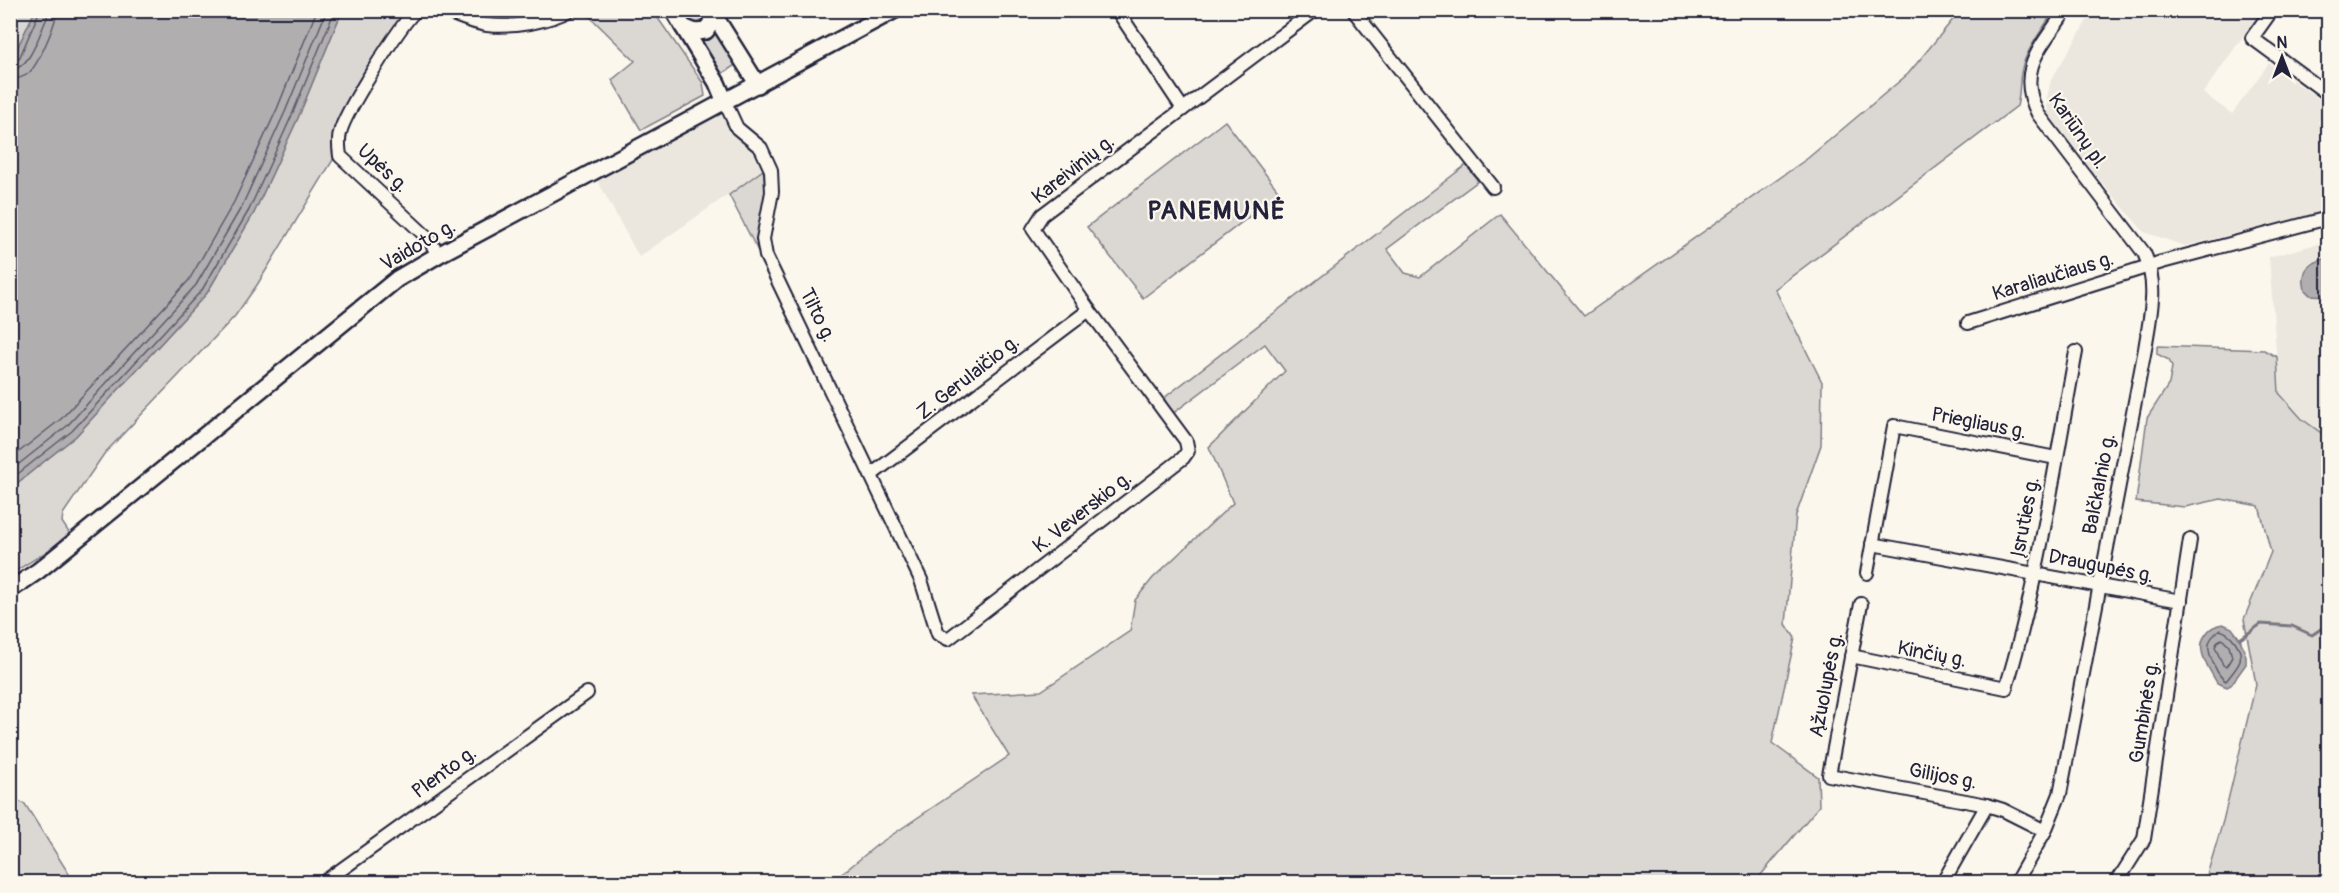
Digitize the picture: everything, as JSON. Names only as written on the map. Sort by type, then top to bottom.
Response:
[{"type":"main road","name":"Tilto g.","points":[[674,10],[717,83],[725,102]]},
{"type":"main road","name":"Vaidoto g.","points":[[10,590],[47,563],[369,299],[397,279],[896,10]]},
{"type":"main road","points":[[683,27],[695,32],[706,31],[711,23],[712,12]]},
{"type":"main road","points":[[712,12],[758,85]]},
{"type":"street","name":"Upės g.","points":[[416,10],[370,76],[340,132],[339,147],[340,156],[422,232],[438,255]]},
{"type":"street","points":[[442,10],[486,25],[499,25],[538,21],[570,10]]},
{"type":"street","points":[[1117,10],[1183,109],[1316,10]]},
{"type":"street","points":[[1353,10],[1493,187]]},
{"type":"street","name":"Kariūnų pl.","points":[[2066,10],[2030,68],[2028,84],[2032,102],[2038,114],[2144,252],[2150,266]]},
{"type":"street","points":[[2272,10],[2252,38],[2328,94]]},
{"type":"street","name":"Tilto g.","points":[[725,102],[737,128],[761,148],[767,159],[773,182],[763,230],[763,247],[766,256],[921,579],[938,633],[948,639]]},
{"type":"street","name":"Kareivinių g.","points":[[1155,399],[1033,230],[1042,215],[1183,109]]},
{"type":"street","points":[[2150,266],[2328,218]]},
{"type":"street","name":"Karaliaučiaus g.","points":[[1968,323],[2150,266]]},
{"type":"street","name":"Balčkalnio g.","points":[[2016,882],[2045,831],[2060,794],[2068,758],[2151,318],[2153,288],[2150,266]]},
{"type":"street","name":"Z. Gerulaičio g.","points":[[871,475],[1089,310]]},
{"type":"street","name":"Įsruties g.","points":[[2006,688],[2017,653],[2034,573],[2076,352]]},
{"type":"street","name":"K. Veverskio g.","points":[[948,639],[1183,459],[1188,451],[1186,441],[1155,399]]},
{"type":"street","name":"Priegliaus g.","points":[[1872,544],[1894,426],[2056,459]]},
{"type":"street","name":"Gumbinės g.","points":[[2117,882],[2144,839],[2190,540]]},
{"type":"street","points":[[1867,573],[1872,544]]},
{"type":"street","name":"Draugupės g.","points":[[1872,544],[2181,601]]},
{"type":"street","name":"Ąžuolupės g.","points":[[1829,775],[1861,604]]},
{"type":"street","name":"Kinčių g.","points":[[1851,656],[2006,688]]},
{"type":"street","name":"Plento g.","points":[[324,882],[587,693]]},
{"type":"street","name":"Gilijos g.","points":[[1829,775],[1987,805],[2003,810],[2045,831]]},
{"type":"street","points":[[1943,882],[1987,805]]},
{"type":"shaded area","points":[[11,11],[35,11],[11,61]]},
{"type":"shaded area","points":[[342,11],[409,11],[370,72],[336,155],[257,285],[235,316],[104,454],[63,514],[62,522],[70,534],[11,574],[11,488],[76,436],[207,293],[254,213],[298,118]]},
{"type":"shaded area","points":[[453,11],[559,11],[517,20],[486,20]]},
{"type":"shaded area","points":[[584,11],[653,11],[703,83],[705,96],[641,130],[612,80],[635,61]]},
{"type":"shaded area","points":[[685,11],[704,11],[706,21],[697,25],[692,22]]},
{"type":"shaded area","points":[[1960,11],[2054,11],[2026,57],[2021,73],[2017,106],[1775,289],[1822,382],[1821,445],[1796,515],[1786,624],[1795,638],[1772,743],[1818,777],[1819,806],[1755,882],[832,882],[877,845],[1009,756],[971,695],[1041,691],[1130,631],[1135,600],[1153,578],[1233,503],[1209,447],[1285,371],[1265,344],[1172,414],[1164,398],[1466,165],[1478,181],[1387,249],[1405,273],[1420,277],[1500,214],[1584,316],[1808,158],[1908,74]]},
{"type":"shaded area","points":[[2093,11],[2261,11],[2203,93],[2232,114],[2269,63],[2328,105],[2328,109],[2318,122],[2328,131],[2328,207],[2320,210],[2320,213],[2185,246],[2144,232],[2048,119],[2047,97],[2051,80]]},
{"type":"shaded area","points":[[714,29],[737,64],[720,75],[698,39]]},
{"type":"shaded area","points":[[716,113],[723,115],[734,132],[750,146],[763,170],[639,257],[596,178]]},
{"type":"shaded area","points":[[1225,121],[1280,193],[1143,298],[1087,227]]},
{"type":"shaded area","points":[[763,170],[765,192],[758,233],[760,255],[729,195]]},
{"type":"shaded area","points":[[2328,241],[2328,438],[2302,419],[2279,392],[2269,257]]},
{"type":"shaded area","points":[[2157,346],[2264,350],[2277,357],[2279,393],[2302,419],[2328,438],[2328,882],[2205,882],[2223,821],[2256,684],[2244,619],[2271,552],[2259,506],[2221,499],[2185,507],[2136,502],[2147,418],[2169,384],[2172,367],[2169,360],[2157,354]]},
{"type":"shaded area","points":[[10,797],[25,804],[74,882],[11,882]]},
{"type":"water","points":[[35,11],[342,11],[298,118],[254,213],[207,293],[76,436],[11,488],[11,61]]},
{"type":"water","points":[[2328,258],[2328,296],[2310,295],[2305,290],[2305,272],[2311,265]]},
{"type":"water","points":[[2223,624],[2232,628],[2240,639],[2246,656],[2246,664],[2231,685],[2227,687],[2217,683],[2202,652],[2203,640],[2209,630]]},
{"type":"waterway","points":[[2240,639],[2261,624],[2292,626],[2312,635],[2328,624]]},
{"type":"district","name":"PANEMUNĖ","points":[[1217,211]]}]
